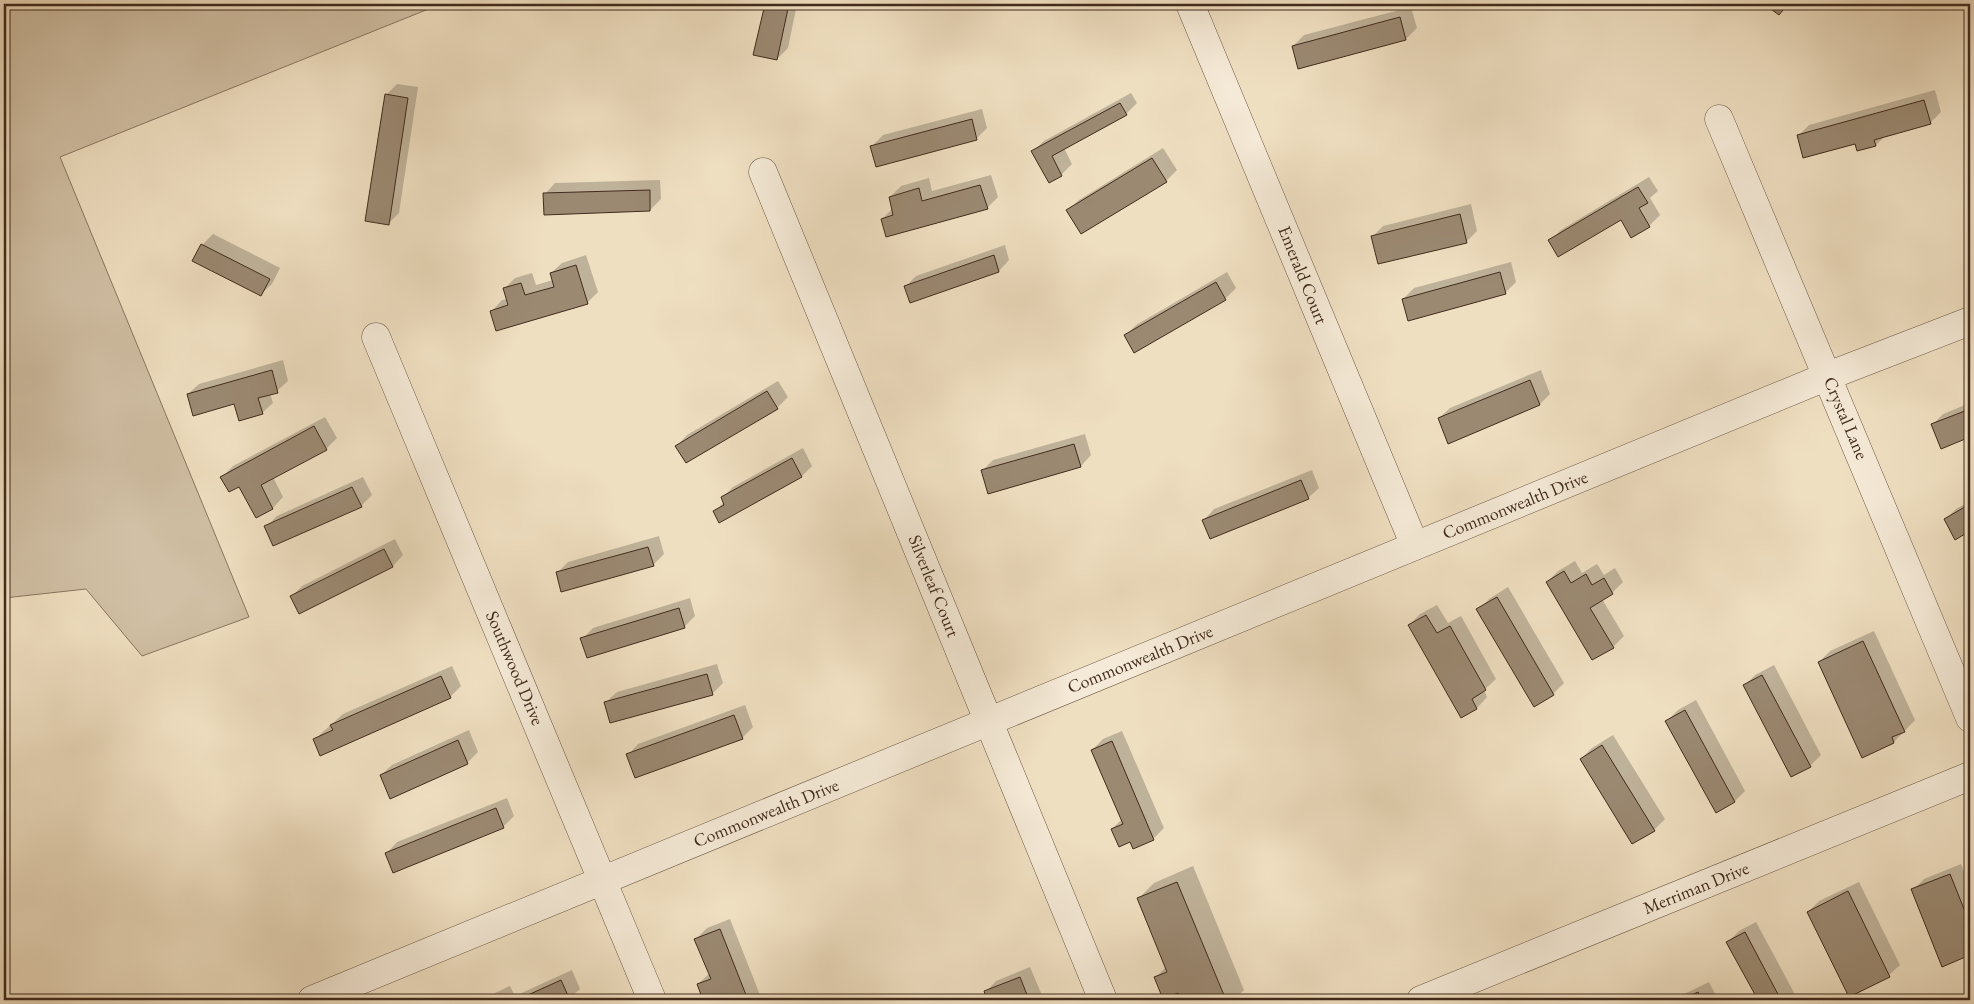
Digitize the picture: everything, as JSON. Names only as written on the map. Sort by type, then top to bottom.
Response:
[{"type":"street","name":"Emerald Court","points":[[1190,4],[1415,546]]},
{"type":"street","name":"Crystal Lane","points":[[1720,119],[1970,718]]},
{"type":"street","name":"Silverleaf Court","points":[[764,172],[1103,1000]]},
{"type":"street","name":"Commonwealth Drive","points":[[312,1000],[1828,376],[1970,321]]},
{"type":"street","name":"Southwood Drive","points":[[376,336],[652,1000]]},
{"type":"street","name":"Merriman Drive","points":[[1421,1000],[1970,776]]},
{"type":"shaded area","points":[[4,4],[441,4],[60,157],[249,617],[142,656],[86,589],[4,598]]},
{"type":"building","points":[[765,4],[789,4],[777,60],[753,55]]},
{"type":"building","points":[[1764,4],[1788,4],[1779,15]]},
{"type":"building","points":[[1400,17],[1406,40],[1298,69],[1292,46]]},
{"type":"building","points":[[385,94],[408,98],[389,225],[365,221]]},
{"type":"building","points":[[1924,100],[1931,124],[1874,140],[1876,146],[1857,151],[1855,144],[1803,158],[1797,135]]},
{"type":"building","points":[[1120,103],[1127,115],[1052,156],[1062,176],[1049,183],[1031,151]]},
{"type":"building","points":[[972,119],[977,140],[876,167],[870,146]]},
{"type":"building","points":[[1152,158],[1167,182],[1081,234],[1066,210]]},
{"type":"building","points":[[980,185],[988,209],[886,237],[881,219],[893,215],[889,197],[919,188],[922,201]]},
{"type":"building","points":[[1638,187],[1648,203],[1639,208],[1650,227],[1631,238],[1621,220],[1558,257],[1548,240]]},
{"type":"building","points":[[650,190],[650,211],[544,215],[543,193]]},
{"type":"building","points":[[1460,214],[1467,243],[1378,264],[1371,236]]},
{"type":"building","points":[[201,244],[270,279],[261,296],[192,261]]},
{"type":"building","points":[[994,255],[999,272],[910,303],[904,286]]},
{"type":"building","points":[[576,265],[588,304],[496,331],[490,311],[508,305],[503,288],[521,283],[525,295],[554,287],[550,273]]},
{"type":"building","points":[[1500,272],[1506,294],[1408,321],[1402,299]]},
{"type":"building","points":[[1216,282],[1226,300],[1134,353],[1124,335]]},
{"type":"building","points":[[272,370],[278,393],[258,398],[263,414],[239,421],[234,404],[193,416],[187,394]]},
{"type":"building","points":[[1530,380],[1540,405],[1448,444],[1438,418]]},
{"type":"building","points":[[767,391],[778,409],[686,463],[675,446]]},
{"type":"building","points":[[1970,409],[1970,437],[1941,449],[1931,424]]},
{"type":"building","points":[[314,426],[327,450],[261,485],[273,509],[256,518],[239,487],[229,492],[220,477]]},
{"type":"building","points":[[1074,444],[1081,467],[988,494],[981,470]]},
{"type":"building","points":[[792,458],[802,477],[719,523],[713,511],[724,505],[721,497]]},
{"type":"building","points":[[1301,480],[1309,499],[1210,539],[1202,520]]},
{"type":"building","points":[[352,487],[362,507],[273,546],[264,526]]},
{"type":"building","points":[[1970,504],[1970,531],[1955,540],[1944,519]]},
{"type":"building","points":[[648,547],[654,566],[561,592],[556,572]]},
{"type":"building","points":[[384,549],[393,567],[299,614],[290,596]]},
{"type":"building","points":[[1564,571],[1571,583],[1586,574],[1592,585],[1604,578],[1613,594],[1590,608],[1614,648],[1592,660],[1546,582]]},
{"type":"building","points":[[1497,597],[1554,695],[1534,707],[1476,609]]},
{"type":"building","points":[[679,608],[685,628],[587,658],[580,638]]},
{"type":"building","points":[[1426,615],[1437,633],[1450,626],[1486,690],[1472,699],[1477,709],[1461,718],[1408,625]]},
{"type":"building","points":[[1863,641],[1905,732],[1892,737],[1894,743],[1862,758],[1818,662]]},
{"type":"building","points":[[707,674],[713,695],[610,723],[604,702]]},
{"type":"building","points":[[1762,675],[1811,767],[1791,777],[1743,685]]},
{"type":"building","points":[[441,676],[451,698],[320,756],[313,739],[333,730],[330,725]]},
{"type":"building","points":[[1685,710],[1735,802],[1716,813],[1665,721]]},
{"type":"building","points":[[734,715],[743,739],[635,778],[626,754]]},
{"type":"building","points":[[458,740],[468,764],[390,799],[380,775]]},
{"type":"building","points":[[1112,741],[1154,840],[1133,849],[1130,842],[1119,847],[1111,829],[1123,824],[1091,750]]},
{"type":"building","points":[[1602,745],[1655,831],[1632,844],[1580,759]]},
{"type":"building","points":[[496,808],[504,828],[393,873],[385,853]]},
{"type":"building","points":[[1950,874],[1970,924],[1970,955],[1942,967],[1911,889]]},
{"type":"building","points":[[1177,882],[1226,1000],[1181,1000],[1178,993],[1163,999],[1154,977],[1167,972],[1137,898]]},
{"type":"building","points":[[1848,891],[1890,977],[1849,997],[1807,912]]},
{"type":"building","points":[[720,929],[748,1000],[703,1000],[697,984],[711,979],[694,939]]},
{"type":"building","points":[[1745,932],[1781,1000],[1758,1000],[1726,942]]},
{"type":"building","points":[[1020,977],[1029,1000],[978,1000],[986,997],[984,991]]},
{"type":"building","points":[[561,980],[570,1000],[517,1000]]},
{"type":"building","points":[[1698,992],[1702,1000],[1681,1000]]}]
